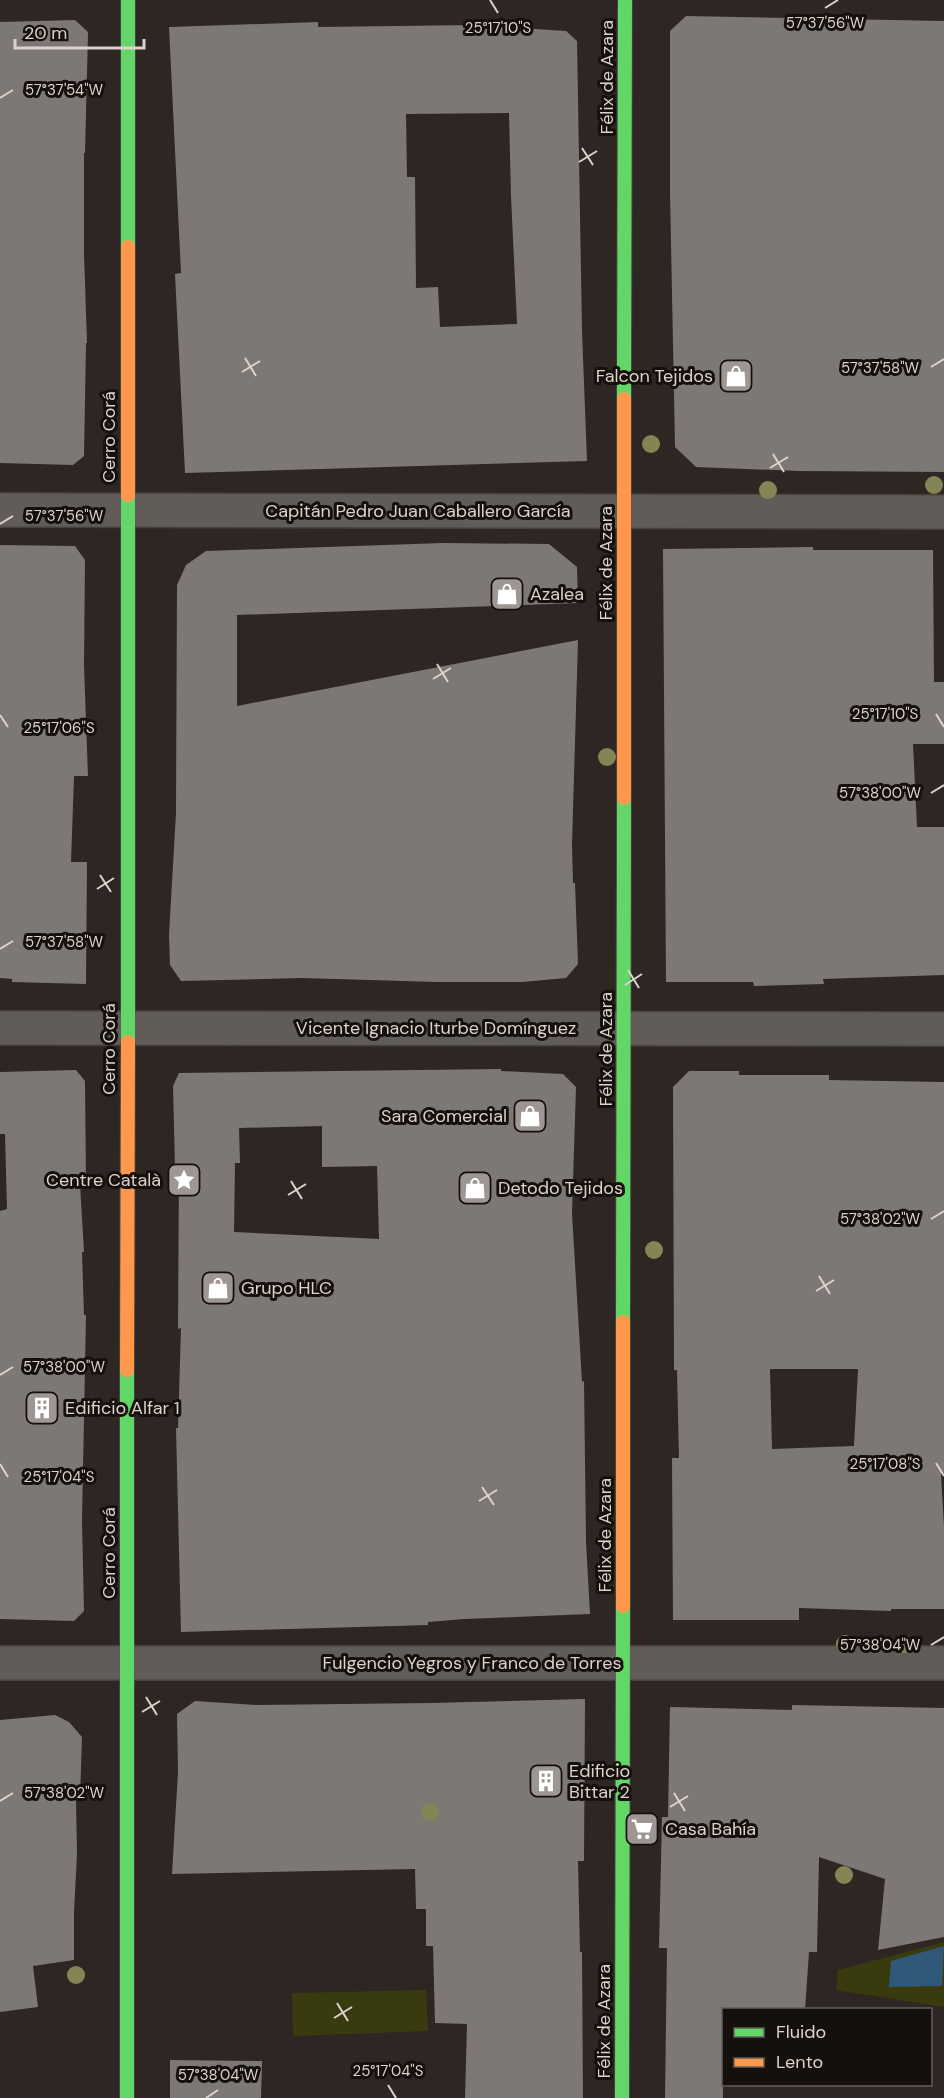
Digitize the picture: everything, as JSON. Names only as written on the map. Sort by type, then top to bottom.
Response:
[{"type":"street","name":"Cerro Corá","points":[[127,2098],[128,0]]},
{"type":"street","name":"Félix de Azara","points":[[622,2098],[625,0]]},
{"type":"street","name":"Capitán Pedro Juan Caballero García","points":[[0,510],[944,512]]},
{"type":"street","name":"Vicente Ignacio Iturbe Domínguez","points":[[0,1028],[944,1029]]},
{"type":"street","name":"Fulgencio Yegros y Franco de Torres","points":[[0,1663],[944,1663]]},
{"type":"shaded area","points":[[944,1942],[944,2007],[836,1990],[838,1970]]},
{"type":"shaded area","points":[[426,1990],[428,2031],[293,2036],[292,1993]]},
{"type":"water","points":[[944,1946],[942,1986],[889,1987],[891,1961]]},
{"type":"building","points":[[686,16],[944,21],[944,472],[799,471],[696,467],[675,447],[670,191],[670,31]]},
{"type":"building","points":[[75,20],[88,32],[84,153],[87,343],[84,456],[73,465],[0,463],[0,22]]},
{"type":"building","points":[[318,22],[318,27],[474,25],[566,31],[577,41],[582,331],[587,461],[185,473],[175,274],[181,273],[169,27]],"holes":[[[509,113],[517,324],[440,327],[438,287],[416,288],[415,177],[407,177],[406,114]]]},
{"type":"building","points":[[443,543],[549,544],[577,567],[578,603],[237,615],[237,706],[578,640],[572,845],[578,964],[566,978],[522,982],[301,978],[181,981],[170,965],[169,935],[176,813],[177,585],[186,565],[206,551]]},
{"type":"building","points":[[0,545],[75,546],[85,560],[84,665],[88,776],[74,776],[71,862],[87,862],[86,984],[12,982],[12,979],[0,978]]},
{"type":"building","points":[[813,547],[813,550],[933,550],[934,682],[944,682],[944,744],[913,744],[917,827],[944,827],[944,975],[823,979],[824,984],[754,986],[753,982],[666,982],[663,549]]},
{"type":"building","points":[[501,1069],[501,1071],[563,1074],[576,1087],[572,1213],[582,1382],[584,1381],[586,1542],[590,1614],[464,1619],[428,1622],[428,1625],[181,1632],[176,1428],[178,1428],[181,1328],[178,1329],[179,1167],[175,1167],[173,1086],[179,1073]],"holes":[[[322,1126],[322,1167],[377,1166],[379,1239],[234,1232],[235,1163],[240,1163],[239,1128]]]},
{"type":"building","points":[[76,1070],[85,1081],[86,1182],[80,1184],[84,1252],[82,1252],[84,1315],[86,1315],[82,1521],[84,1611],[74,1621],[0,1619],[0,1211],[7,1209],[5,1134],[0,1134],[0,1072]]},
{"type":"building","points":[[689,1071],[739,1071],[739,1075],[829,1075],[829,1080],[944,1082],[944,1473],[941,1474],[944,1527],[944,1609],[891,1609],[891,1611],[799,1608],[799,1620],[673,1620],[672,1458],[679,1458],[677,1370],[674,1370],[673,1087]],"holes":[[[770,1369],[858,1369],[854,1446],[772,1449]]]},
{"type":"building","points":[[585,1699],[584,1861],[578,1861],[580,1952],[582,1952],[583,2098],[465,2098],[467,2024],[435,2023],[433,1946],[426,1946],[426,1909],[416,1909],[415,1869],[172,1874],[178,1772],[177,1714],[195,1701],[256,1705]]},
{"type":"building","points":[[792,1705],[944,1708],[944,1937],[878,1950],[885,1879],[819,1857],[817,1952],[809,1952],[805,2008],[722,2008],[723,2098],[665,2098],[667,1948],[659,1948],[662,1817],[668,1817],[670,1707],[792,1710]]},
{"type":"building","points":[[55,1715],[69,1722],[82,1737],[80,1799],[76,1799],[74,1960],[33,1966],[38,2007],[0,2012],[0,1720]]},
{"type":"building","points":[[170,2060],[262,2061],[261,2098],[170,2098]]},
{"type":"traffic: fast","points":[[128,0],[128,247]]},
{"type":"traffic: fast","points":[[624,399],[625,0]]},
{"type":"traffic: fast","points":[[128,495],[128,1042]]},
{"type":"traffic: fast","points":[[623,1322],[624,798]]},
{"type":"traffic: fast","points":[[127,1370],[127,2098]]},
{"type":"traffic: fast","points":[[622,2098],[623,1606]]},
{"type":"traffic: slow","points":[[128,247],[128,495]]},
{"type":"traffic: slow","points":[[624,399],[624,798]]},
{"type":"traffic: slow","points":[[127,1370],[128,1042]]},
{"type":"traffic: slow","points":[[623,1322],[623,1606]]},
{"type":"place","name":"Falcon Tejidos","points":[[736,376]]},
{"type":"place","name":"Azalea","points":[[507,594]]},
{"type":"place","name":"Sara Comercial","points":[[530,1116]]},
{"type":"place","name":"Centre Català","points":[[184,1180]]},
{"type":"place","name":"Detodo Tejidos","points":[[475,1188]]},
{"type":"place","name":"Grupo HLC","points":[[218,1288]]},
{"type":"place","name":"Edificio Alfar 1","points":[[42,1408]]},
{"type":"place","name":"Edificio Bittar 2","points":[[546,1781]]},
{"type":"place","name":"Casa Bahía","points":[[642,1829]]}]
